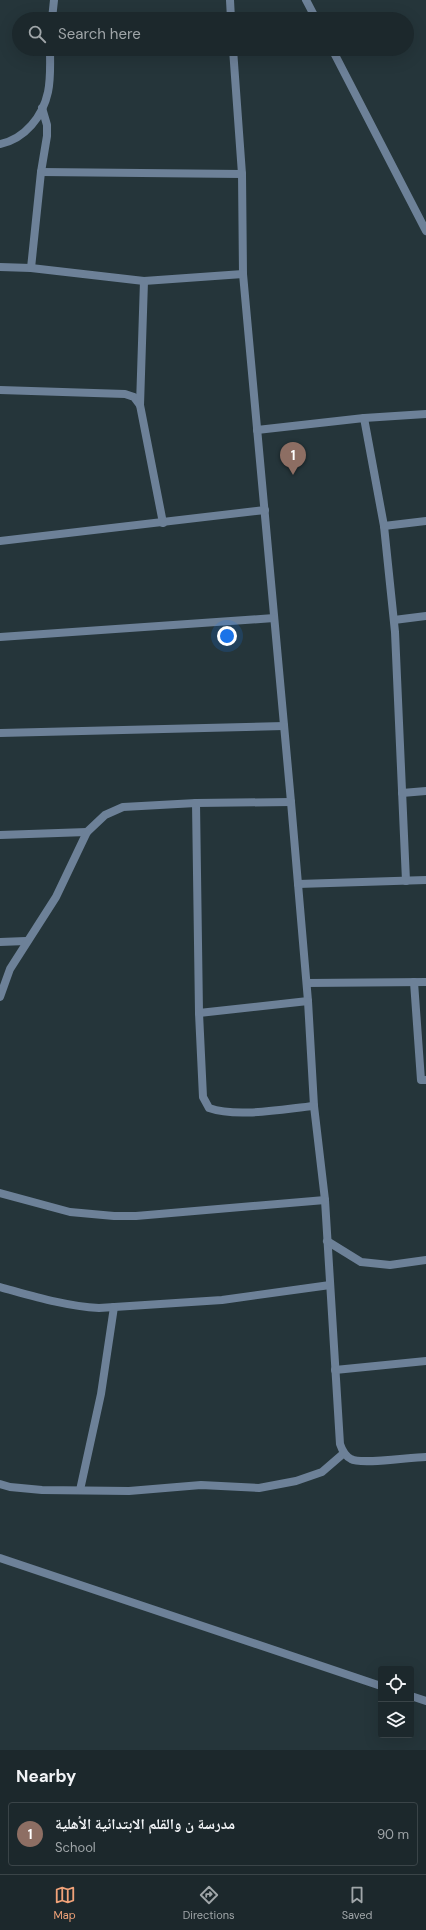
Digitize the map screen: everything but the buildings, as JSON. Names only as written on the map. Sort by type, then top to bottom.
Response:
[{"type":"street","points":[[53,12],[54,0]]},
{"type":"street","points":[[230,0],[231,12]]},
{"type":"street","points":[[306,0],[312,12]]},
{"type":"street","points":[[0,144],[18,138],[26,131],[42,108],[48,93],[50,56]]},
{"type":"street","points":[[234,56],[242,174],[243,274],[307,983],[314,1106],[325,1200],[340,1444],[344,1453],[351,1459],[360,1462],[408,1457],[426,1457]]},
{"type":"street","points":[[336,56],[426,231]]},
{"type":"street","points":[[31,268],[47,125],[42,108]]},
{"type":"street","points":[[41,172],[242,174]]},
{"type":"street","points":[[0,267],[31,268],[144,280],[243,274]]},
{"type":"street","points":[[144,280],[140,405],[163,523]]},
{"type":"street","points":[[0,390],[125,394],[134,397],[140,405]]},
{"type":"street","points":[[257,430],[364,418],[426,414]]},
{"type":"street","points":[[364,418],[384,526],[394,620],[406,881]]},
{"type":"street","points":[[0,541],[264,510]]},
{"type":"street","points":[[384,526],[426,521]]},
{"type":"street","points":[[394,620],[426,616]]},
{"type":"street","points":[[0,637],[274,618]]},
{"type":"street","points":[[0,733],[284,726]]},
{"type":"street","points":[[402,793],[426,791]]},
{"type":"street","points":[[0,997],[10,969],[26,941],[56,897],[87,832],[105,815],[123,806],[196,803],[291,802]]},
{"type":"street","points":[[196,803],[199,1013],[201,1083],[203,1097],[209,1108],[220,1112],[234,1113],[314,1106]]},
{"type":"street","points":[[0,835],[87,832]]},
{"type":"street","points":[[298,884],[426,880]]},
{"type":"street","points":[[0,942],[26,941]]},
{"type":"street","points":[[414,982],[421,1080],[426,1080]]},
{"type":"street","points":[[307,983],[426,982]]},
{"type":"street","points":[[199,1013],[308,1001]]},
{"type":"street","points":[[0,1193],[70,1212],[114,1216],[136,1216],[325,1200]]},
{"type":"street","points":[[327,1241],[361,1262],[390,1265],[426,1260]]},
{"type":"street","points":[[0,1287],[80,1307],[114,1307],[222,1300],[330,1285]]},
{"type":"street","points":[[80,1490],[102,1394],[114,1307]]},
{"type":"street","points":[[335,1370],[426,1362]]},
{"type":"street","points":[[0,1484],[25,1489],[129,1491],[201,1485],[259,1488],[296,1481],[322,1472],[344,1453]]},
{"type":"street","points":[[0,1558],[378,1685]]},
{"type":"street","points":[[414,1697],[426,1701]]},
{"type":"place","name":"مدرسة ن والقلم الابتدائية الأهلية","points":[[293,475]]}]
